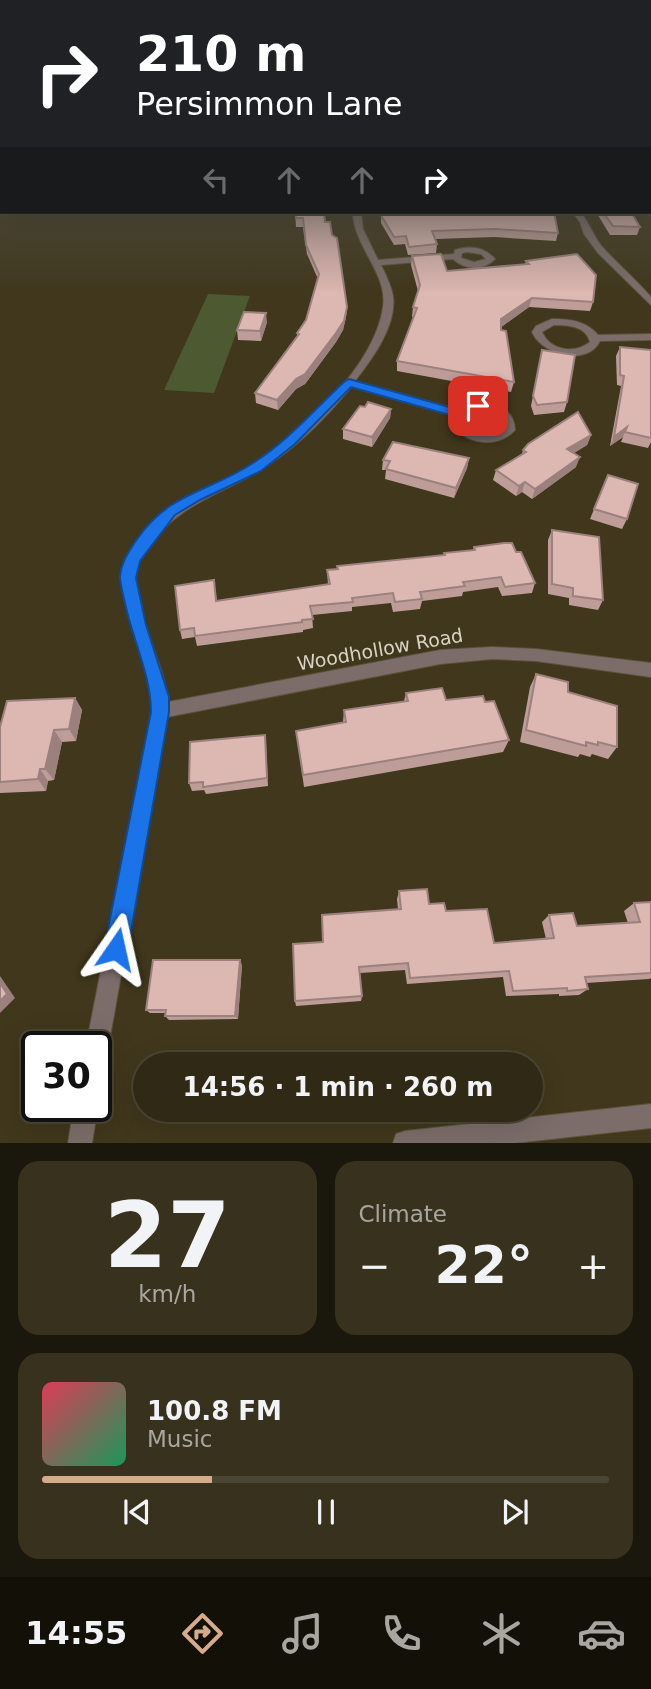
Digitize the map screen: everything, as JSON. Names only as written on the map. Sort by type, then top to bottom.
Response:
[{"type":"street","points":[[100,1031],[160,712],[160,697],[138,625],[128,578],[132,560],[170,512],[195,496],[257,468],[291,441],[349,383],[374,347],[382,329],[389,298],[378,263],[356,221],[358,214]]},
{"type":"street","points":[[578,214],[601,251],[651,302]]},
{"type":"street","points":[[378,263],[455,257]]},
{"type":"street","points":[[595,338],[596,343],[586,350],[567,352],[541,342],[537,332],[544,324],[570,323],[586,328],[595,338],[651,337]]},
{"type":"street","points":[[349,383],[457,413]]},
{"type":"street","name":"Woodhollow Road","points":[[160,712],[440,657],[492,653],[536,655],[651,670]]},
{"type":"street","points":[[405,1143],[651,1116]]},
{"type":"street","points":[[80,1143],[83,1122]]},
{"type":"green space","points":[[208,294],[250,296],[214,393],[164,390]]},
{"type":"building","points":[[295,214],[324,214],[325,222],[330,222],[332,235],[337,238],[347,307],[344,321],[336,333],[305,374],[296,379],[277,400],[255,393],[299,334],[297,333],[306,320],[319,274],[306,245],[303,218],[296,218]]},
{"type":"building","points":[[554,214],[558,233],[495,229],[432,231],[437,244],[409,247],[406,236],[394,237],[381,215]]},
{"type":"building","points":[[604,214],[632,214],[640,227],[613,226]]},
{"type":"building","points":[[441,254],[447,271],[529,264],[526,261],[577,254],[596,275],[593,302],[532,298],[501,319],[501,330],[506,331],[514,382],[397,361],[417,308],[413,307],[420,285],[412,256]]},
{"type":"building","points":[[244,312],[266,313],[260,331],[237,330]]},
{"type":"building","points":[[620,347],[651,350],[651,438],[625,432],[627,427],[614,437],[624,376],[620,375]]},
{"type":"building","points":[[542,350],[575,355],[567,402],[537,405],[533,396]]},
{"type":"building","points":[[368,402],[391,409],[372,437],[343,429],[360,406],[365,407]]},
{"type":"building","points":[[578,412],[591,435],[567,449],[580,457],[535,489],[525,482],[519,486],[496,470],[526,452],[523,450],[528,444]]},
{"type":"building","points":[[393,442],[469,458],[456,488],[386,469],[390,461],[383,460]]},
{"type":"building","points":[[608,475],[638,484],[627,519],[594,509]]},
{"type":"building","points":[[552,530],[599,537],[603,600],[573,596],[573,588],[552,584]]},
{"type":"building","points":[[512,543],[516,552],[521,552],[535,583],[505,587],[501,577],[463,582],[465,586],[420,592],[422,599],[395,602],[393,593],[352,598],[353,602],[310,606],[313,619],[302,622],[195,636],[194,628],[180,630],[175,586],[214,580],[216,601],[330,584],[327,570],[338,569],[337,566],[445,555],[444,553],[475,550],[474,547]]},
{"type":"building","points":[[536,674],[568,682],[568,692],[617,706],[617,747],[598,742],[598,745],[586,742],[586,746],[526,730]]},
{"type":"building","points":[[442,688],[446,700],[483,696],[485,702],[494,701],[509,740],[303,775],[296,731],[346,722],[344,710],[408,701],[406,693]]},
{"type":"building","points":[[75,698],[69,729],[54,730],[45,769],[40,769],[38,779],[0,782],[0,727],[7,701]]},
{"type":"building","points":[[265,735],[267,778],[203,787],[203,782],[189,783],[190,742]]},
{"type":"building","points":[[427,889],[429,904],[444,903],[446,911],[487,909],[494,943],[554,938],[549,915],[573,913],[577,926],[640,922],[634,903],[651,902],[651,973],[585,977],[588,989],[513,991],[509,971],[410,978],[408,963],[359,967],[362,996],[295,1001],[293,944],[323,942],[322,915],[401,909],[399,891]]},
{"type":"building","points":[[153,960],[240,960],[235,1016],[165,1016],[166,1010],[146,1010]]},
{"type":"building","points":[[0,983],[7,994],[0,1001]]},
{"type":"route","points":[[116,949],[160,712],[160,697],[138,625],[128,578],[132,560],[144,541],[170,512],[195,496],[257,468],[291,441],[349,383],[457,413],[462,409],[478,406]]}]
